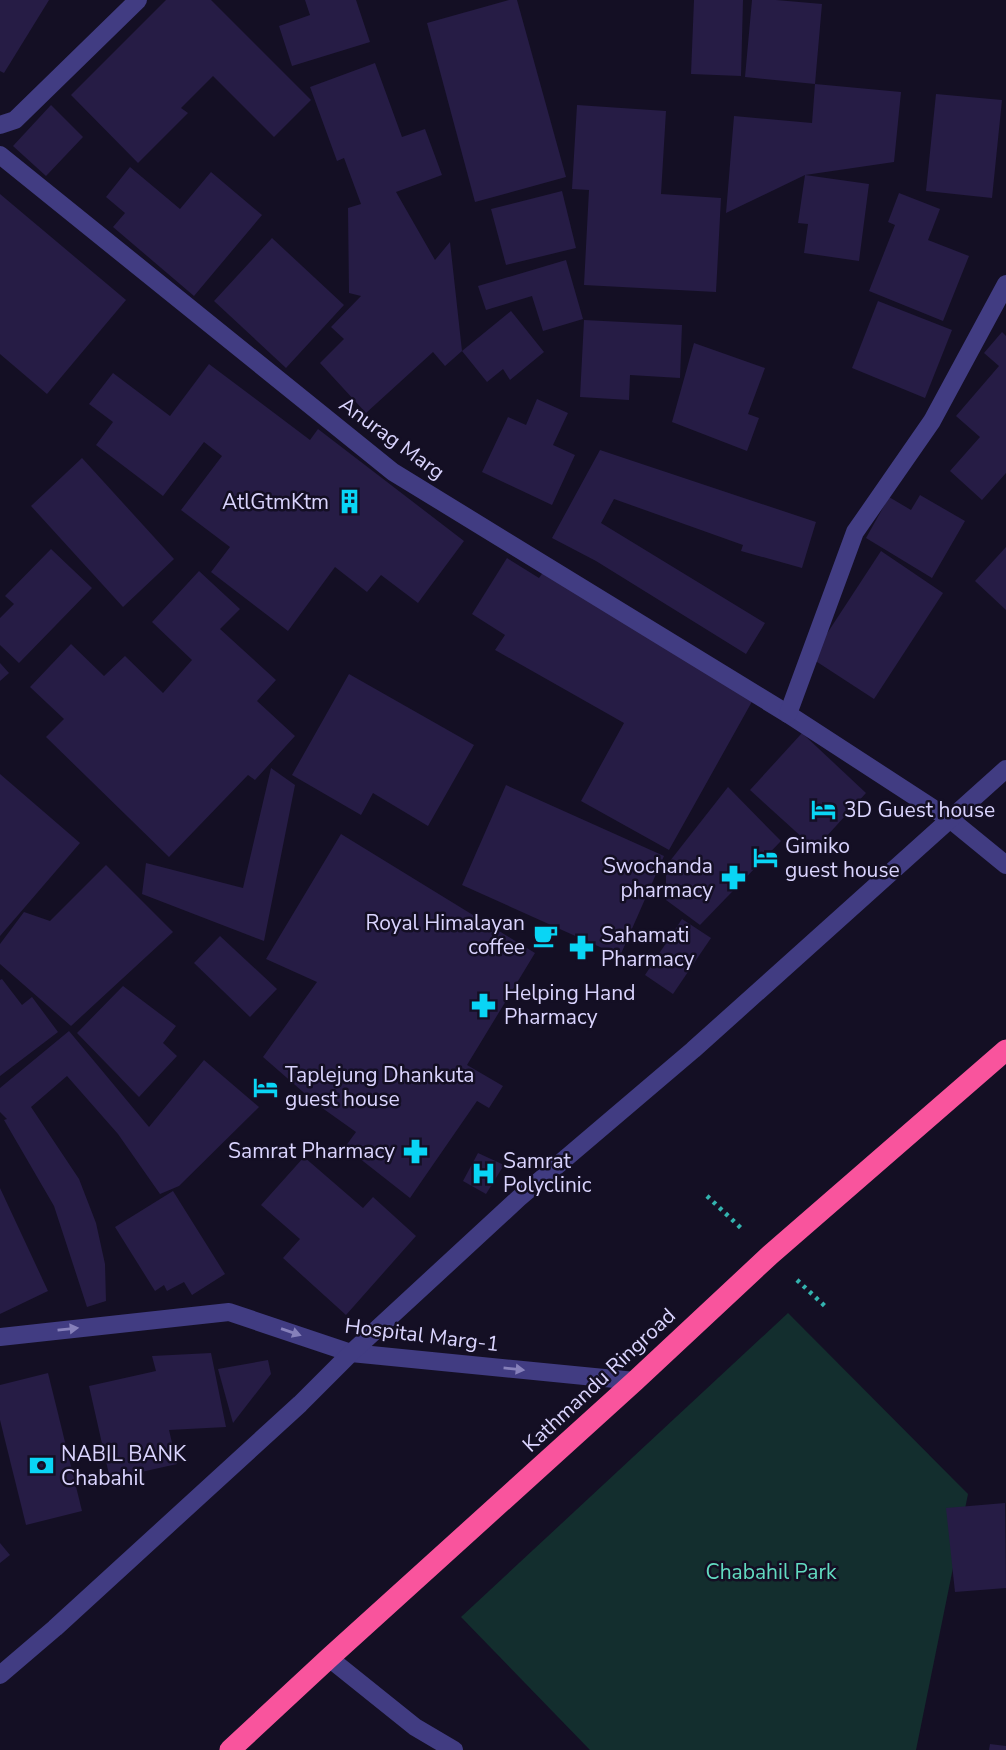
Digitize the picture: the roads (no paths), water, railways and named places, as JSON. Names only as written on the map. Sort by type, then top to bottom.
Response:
[{"type":"highway","name":"Kathmandu Ringroad","points":[[230,1750],[770,1255],[1006,1050]]},
{"type":"street","points":[[0,108],[7,122],[138,0]]},
{"type":"street","name":"Anurag Marg","points":[[0,155],[393,472],[788,714],[951,820],[1006,864]]},
{"type":"street","points":[[788,714],[855,532],[932,421],[1006,284]]},
{"type":"street","points":[[0,1675],[290,1413],[519,1198],[693,1050],[1006,769]]},
{"type":"street","name":"Hospital Marg-1","points":[[0,1336],[229,1312],[351,1353],[635,1381]]},
{"type":"street","points":[[329,1658],[415,1727],[454,1750]]},
{"type":"place","name":"AtlGtmKtm","points":[[349,502]]},
{"type":"place","name":"3D Guest house","points":[[824,810]]},
{"type":"place","name":"Gimiko guest house","points":[[765,858]]},
{"type":"place","name":"Swochanda pharmacy","points":[[733,878]]},
{"type":"place","name":"Royal Himalayan coffee","points":[[545,935]]},
{"type":"place","name":"Sahamati Pharmacy","points":[[581,947]]},
{"type":"place","name":"Helping Hand Pharmacy","points":[[484,1005]]},
{"type":"place","name":"Taplejung Dhankuta guest house","points":[[265,1087]]},
{"type":"place","name":"Samrat Pharmacy","points":[[415,1151]]},
{"type":"place","name":"Samrat Polyclinic","points":[[483,1173]]},
{"type":"place","name":"NABIL BANK Chabahil","points":[[41,1466]]},
{"type":"park label","name":"Chabahil Park","points":[[771,1572]]}]
